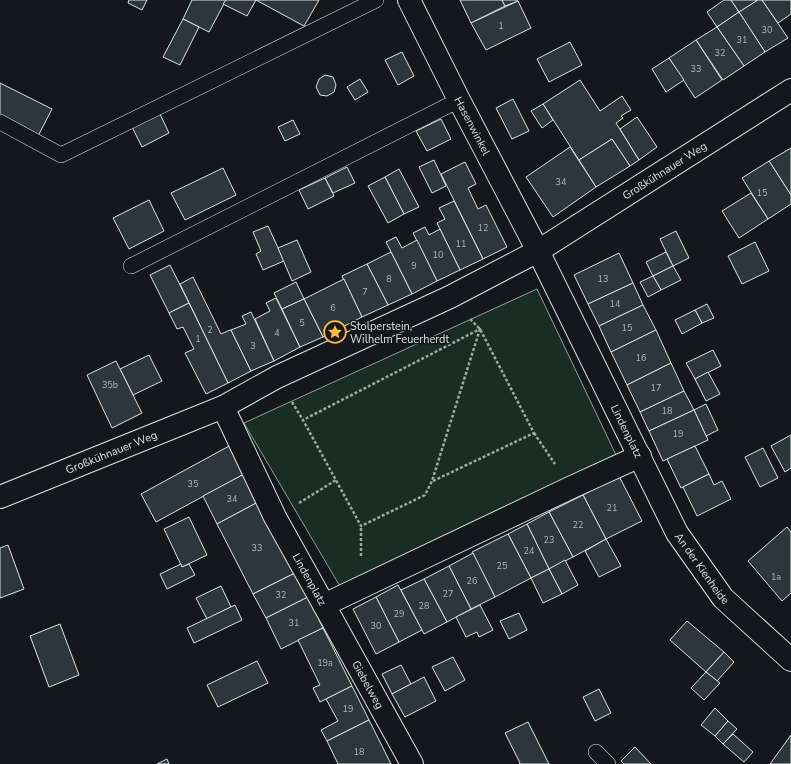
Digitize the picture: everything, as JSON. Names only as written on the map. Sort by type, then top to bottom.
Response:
[{"type":"street","name":"Hasenwinkel","points":[[409,0],[459,100],[538,251]]},
{"type":"street","name":"Großkühnauer Weg","points":[[538,251],[791,90]]},
{"type":"street","points":[[223,407],[277,377],[450,297],[538,251]]},
{"type":"street","name":"Lindenplatz","points":[[223,407],[275,517],[324,605],[640,456],[538,251]]},
{"type":"street","name":"Großkühnauer Weg","points":[[0,497],[223,407]]},
{"type":"street","name":"An der Kienheide","points":[[640,456],[677,533],[723,598],[791,660]]},
{"type":"street","name":"Giebelweg","points":[[324,605],[412,764]]},
{"type":"lane","points":[[0,122],[61,155],[376,0]]},
{"type":"lane","points":[[131,266],[459,100]]},
{"type":"lane","points":[[596,752],[608,764]]},
{"type":"path","points":[[480,328],[534,433],[572,487]]},
{"type":"path","points":[[480,328],[432,481],[425,496],[361,526],[303,420],[480,328]]},
{"type":"path","points":[[432,481],[534,433]]},
{"type":"path","points":[[275,517],[336,480]]},
{"type":"green space","points":[[537,289],[616,455],[341,588],[244,423]]},
{"type":"building","points":[[129,0],[147,0],[142,10],[128,3]]},
{"type":"building","points":[[192,0],[226,0],[209,32],[183,19]]},
{"type":"building","points":[[226,0],[256,0],[247,16],[223,4]]},
{"type":"building","points":[[256,0],[319,0],[304,26]]},
{"type":"building","points":[[460,0],[502,0],[505,6],[471,23]]},
{"type":"building","points":[[502,0],[517,0],[518,1],[505,6]]},
{"type":"building","points":[[724,0],[731,0],[739,12],[717,27],[707,12]]},
{"type":"building","points":[[731,0],[756,0],[757,1],[739,12]]},
{"type":"building","points":[[758,0],[762,0],[788,38],[765,52],[739,12]]},
{"type":"building","points":[[762,0],[791,0],[791,14],[778,23]]},
{"type":"building","points":[[518,1],[531,28],[486,50],[471,23]]},
{"type":"building","points":[[739,12],[765,52],[744,66],[717,27]]},
{"type":"building","points":[[183,19],[199,27],[180,65],[163,57]]},
{"type":"building","points":[[717,27],[744,66],[723,80],[696,40]]},
{"type":"building","points":[[696,40],[722,80],[695,98],[669,58]]},
{"type":"building","points":[[570,42],[582,65],[549,82],[537,59]]},
{"type":"building","points":[[402,52],[414,76],[398,85],[385,60]]},
{"type":"building","points":[[669,58],[684,80],[666,92],[652,69]]},
{"type":"building","points":[[325,75],[333,77],[336,85],[334,92],[327,96],[320,95],[316,87],[319,79]]},
{"type":"building","points":[[360,79],[368,92],[355,100],[347,87]]},
{"type":"building","points":[[580,80],[600,111],[622,96],[631,110],[621,116],[623,118],[616,123],[639,160],[630,166],[612,139],[579,160],[543,104]]},
{"type":"building","points":[[0,83],[52,109],[38,136],[0,117]]},
{"type":"building","points":[[513,99],[529,131],[512,139],[496,108]]},
{"type":"building","points":[[543,104],[553,120],[542,128],[531,111]]},
{"type":"building","points":[[159,112],[169,133],[142,147],[131,125]]},
{"type":"building","points":[[637,117],[657,147],[639,160],[620,129]]},
{"type":"building","points":[[441,119],[451,139],[427,151],[416,131]]},
{"type":"building","points":[[293,120],[300,134],[285,141],[278,127]]},
{"type":"building","points":[[612,139],[630,166],[596,187],[579,160]]},
{"type":"building","points":[[570,147],[596,187],[553,217],[526,177]]},
{"type":"building","points":[[791,148],[791,195],[769,161]]},
{"type":"building","points":[[434,160],[446,186],[432,193],[419,167]]},
{"type":"building","points":[[769,161],[791,195],[791,204],[768,219],[742,178]]},
{"type":"building","points":[[465,162],[476,184],[468,188],[478,209],[486,205],[507,247],[483,259],[441,174]]},
{"type":"building","points":[[347,167],[355,183],[333,193],[325,178]]},
{"type":"building","points":[[223,168],[236,195],[185,220],[171,193]]},
{"type":"building","points":[[399,169],[419,207],[404,214],[385,177]]},
{"type":"building","points":[[385,177],[404,214],[388,223],[368,186]]},
{"type":"building","points":[[325,178],[334,196],[308,209],[299,190]]},
{"type":"building","points":[[751,193],[768,219],[739,238],[722,211]]},
{"type":"building","points":[[149,200],[164,231],[129,249],[113,218]]},
{"type":"building","points":[[454,201],[483,259],[460,270],[437,223],[445,219],[439,208]]},
{"type":"building","points":[[268,226],[284,261],[263,270],[256,254],[261,251],[253,232]]},
{"type":"building","points":[[425,227],[429,235],[440,229],[460,270],[437,281],[413,233]]},
{"type":"building","points":[[676,231],[689,258],[673,266],[660,239]]},
{"type":"building","points":[[396,237],[402,248],[417,240],[437,281],[412,294],[386,242]]},
{"type":"building","points":[[297,240],[311,272],[292,281],[278,248]]},
{"type":"building","points":[[755,242],[769,271],[742,284],[728,256]]},
{"type":"building","points":[[391,252],[412,294],[388,305],[367,264]]},
{"type":"building","points":[[666,252],[673,266],[653,276],[646,262]]},
{"type":"building","points":[[619,253],[633,283],[588,304],[574,275]]},
{"type":"building","points":[[367,264],[388,305],[362,317],[342,276]]},
{"type":"building","points":[[170,265],[189,303],[169,313],[150,275]]},
{"type":"building","points":[[673,266],[681,280],[661,290],[653,276]]},
{"type":"building","points":[[653,276],[661,290],[648,297],[640,282]]},
{"type":"building","points":[[193,277],[221,334],[231,330],[251,371],[228,383],[180,284]]},
{"type":"building","points":[[344,279],[362,317],[323,337],[304,299]]},
{"type":"building","points":[[296,282],[304,299],[282,309],[274,293]]},
{"type":"building","points":[[633,283],[643,305],[599,326],[588,304]]},
{"type":"building","points":[[276,298],[300,347],[274,361],[255,319],[270,311],[266,303]]},
{"type":"building","points":[[304,299],[323,337],[300,347],[282,309]]},
{"type":"building","points":[[189,303],[228,383],[206,394],[185,353],[194,349],[183,327],[177,329],[169,313]]},
{"type":"building","points":[[707,304],[714,318],[702,323],[695,310]]},
{"type":"building","points":[[643,305],[656,330],[611,352],[599,326]]},
{"type":"building","points":[[695,310],[702,323],[682,334],[675,320]]},
{"type":"building","points":[[251,312],[274,361],[251,371],[231,330],[246,324],[242,316]]},
{"type":"building","points":[[656,330],[671,363],[627,385],[611,352]]},
{"type":"building","points":[[713,350],[721,366],[695,379],[686,363]]},
{"type":"building","points":[[149,355],[162,381],[133,395],[120,369]]},
{"type":"building","points":[[116,361],[142,413],[112,428],[87,375]]},
{"type":"building","points":[[671,363],[684,391],[640,412],[627,385]]},
{"type":"building","points":[[708,372],[720,394],[706,401],[695,379]]},
{"type":"building","points":[[684,391],[694,410],[649,431],[640,412]]},
{"type":"building","points":[[706,404],[718,430],[706,436],[694,410]]},
{"type":"building","points":[[694,410],[708,440],[663,461],[649,431]]},
{"type":"building","points":[[791,435],[791,468],[785,472],[771,446]]},
{"type":"building","points":[[231,445],[246,473],[156,522],[141,494]]},
{"type":"building","points":[[695,446],[709,474],[681,488],[667,459]]},
{"type":"building","points":[[763,448],[778,478],[760,487],[745,457]]},
{"type":"building","points":[[246,473],[260,501],[217,524],[203,496]]},
{"type":"building","points":[[709,474],[714,485],[722,481],[731,499],[697,516],[683,487]]},
{"type":"building","points":[[619,476],[642,521],[606,539],[583,495]]},
{"type":"building","points":[[583,495],[606,539],[573,557],[549,512]]},
{"type":"building","points":[[260,501],[297,572],[253,594],[217,524]]},
{"type":"building","points":[[549,512],[573,557],[549,569],[527,524]]},
{"type":"building","points":[[189,517],[207,555],[182,567],[164,529]]},
{"type":"building","points":[[527,524],[549,569],[531,578],[508,534]]},
{"type":"building","points":[[787,527],[791,532],[791,593],[782,601],[748,561]]},
{"type":"building","points":[[508,534],[531,578],[495,597],[472,552]]},
{"type":"building","points":[[606,539],[621,566],[599,577],[585,551]]},
{"type":"building","points":[[8,545],[24,589],[0,598],[0,548]]},
{"type":"building","points":[[473,553],[495,597],[471,609],[449,566]]},
{"type":"building","points":[[565,560],[578,585],[562,594],[549,569]]},
{"type":"building","points":[[181,564],[182,567],[189,564],[195,575],[167,589],[160,574]]},
{"type":"building","points":[[449,566],[471,609],[447,622],[424,579]]},
{"type":"building","points":[[549,569],[562,594],[543,603],[531,578]]},
{"type":"building","points":[[297,572],[308,597],[266,618],[253,594]]},
{"type":"building","points":[[424,579],[447,622],[424,634],[401,590]]},
{"type":"building","points":[[398,585],[422,630],[399,642],[376,597]]},
{"type":"building","points":[[221,586],[231,607],[207,619],[196,598]]},
{"type":"building","points":[[308,597],[323,628],[281,649],[266,618]]},
{"type":"building","points":[[376,597],[399,642],[376,654],[353,609]]},
{"type":"building","points":[[235,605],[242,620],[194,643],[187,628]]},
{"type":"building","points":[[480,605],[493,630],[479,637],[477,632],[466,637],[456,617]]},
{"type":"building","points":[[519,613],[527,630],[509,639],[500,621]]},
{"type":"building","points":[[687,621],[724,652],[706,672],[670,640]]},
{"type":"building","points":[[60,624],[79,675],[49,687],[30,636]]},
{"type":"building","points":[[323,628],[352,686],[320,702],[313,688],[320,685],[298,640]]},
{"type":"building","points":[[724,652],[734,662],[717,681],[706,672]]},
{"type":"building","points":[[453,657],[465,680],[445,691],[432,667]]},
{"type":"building","points":[[257,661],[268,683],[218,707],[207,685]]},
{"type":"building","points":[[401,665],[411,684],[392,694],[382,674]]},
{"type":"building","points":[[706,672],[720,683],[704,700],[691,688]]},
{"type":"building","points":[[424,677],[436,701],[405,717],[392,694]]},
{"type":"building","points":[[352,686],[369,720],[327,741],[321,730],[338,721],[326,699]]},
{"type":"building","points":[[599,689],[611,713],[595,721],[583,697]]},
{"type":"building","points":[[715,708],[728,721],[715,736],[701,725]]},
{"type":"building","points":[[369,720],[391,764],[338,764],[327,741]]},
{"type":"building","points":[[728,721],[737,729],[723,744],[715,736]]},
{"type":"building","points":[[528,722],[549,764],[519,764],[520,763],[505,733]]},
{"type":"building","points":[[733,734],[753,752],[744,762],[723,744]]},
{"type":"building","points":[[791,735],[791,764],[770,764]]},
{"type":"building","points":[[635,747],[651,764],[624,764],[621,761]]},
{"type":"building","points":[[167,759],[169,764],[157,764]]},
{"type":"place","name":"Stolperstein, Wilhelm Feuerherdt","points":[[335,332]]}]
